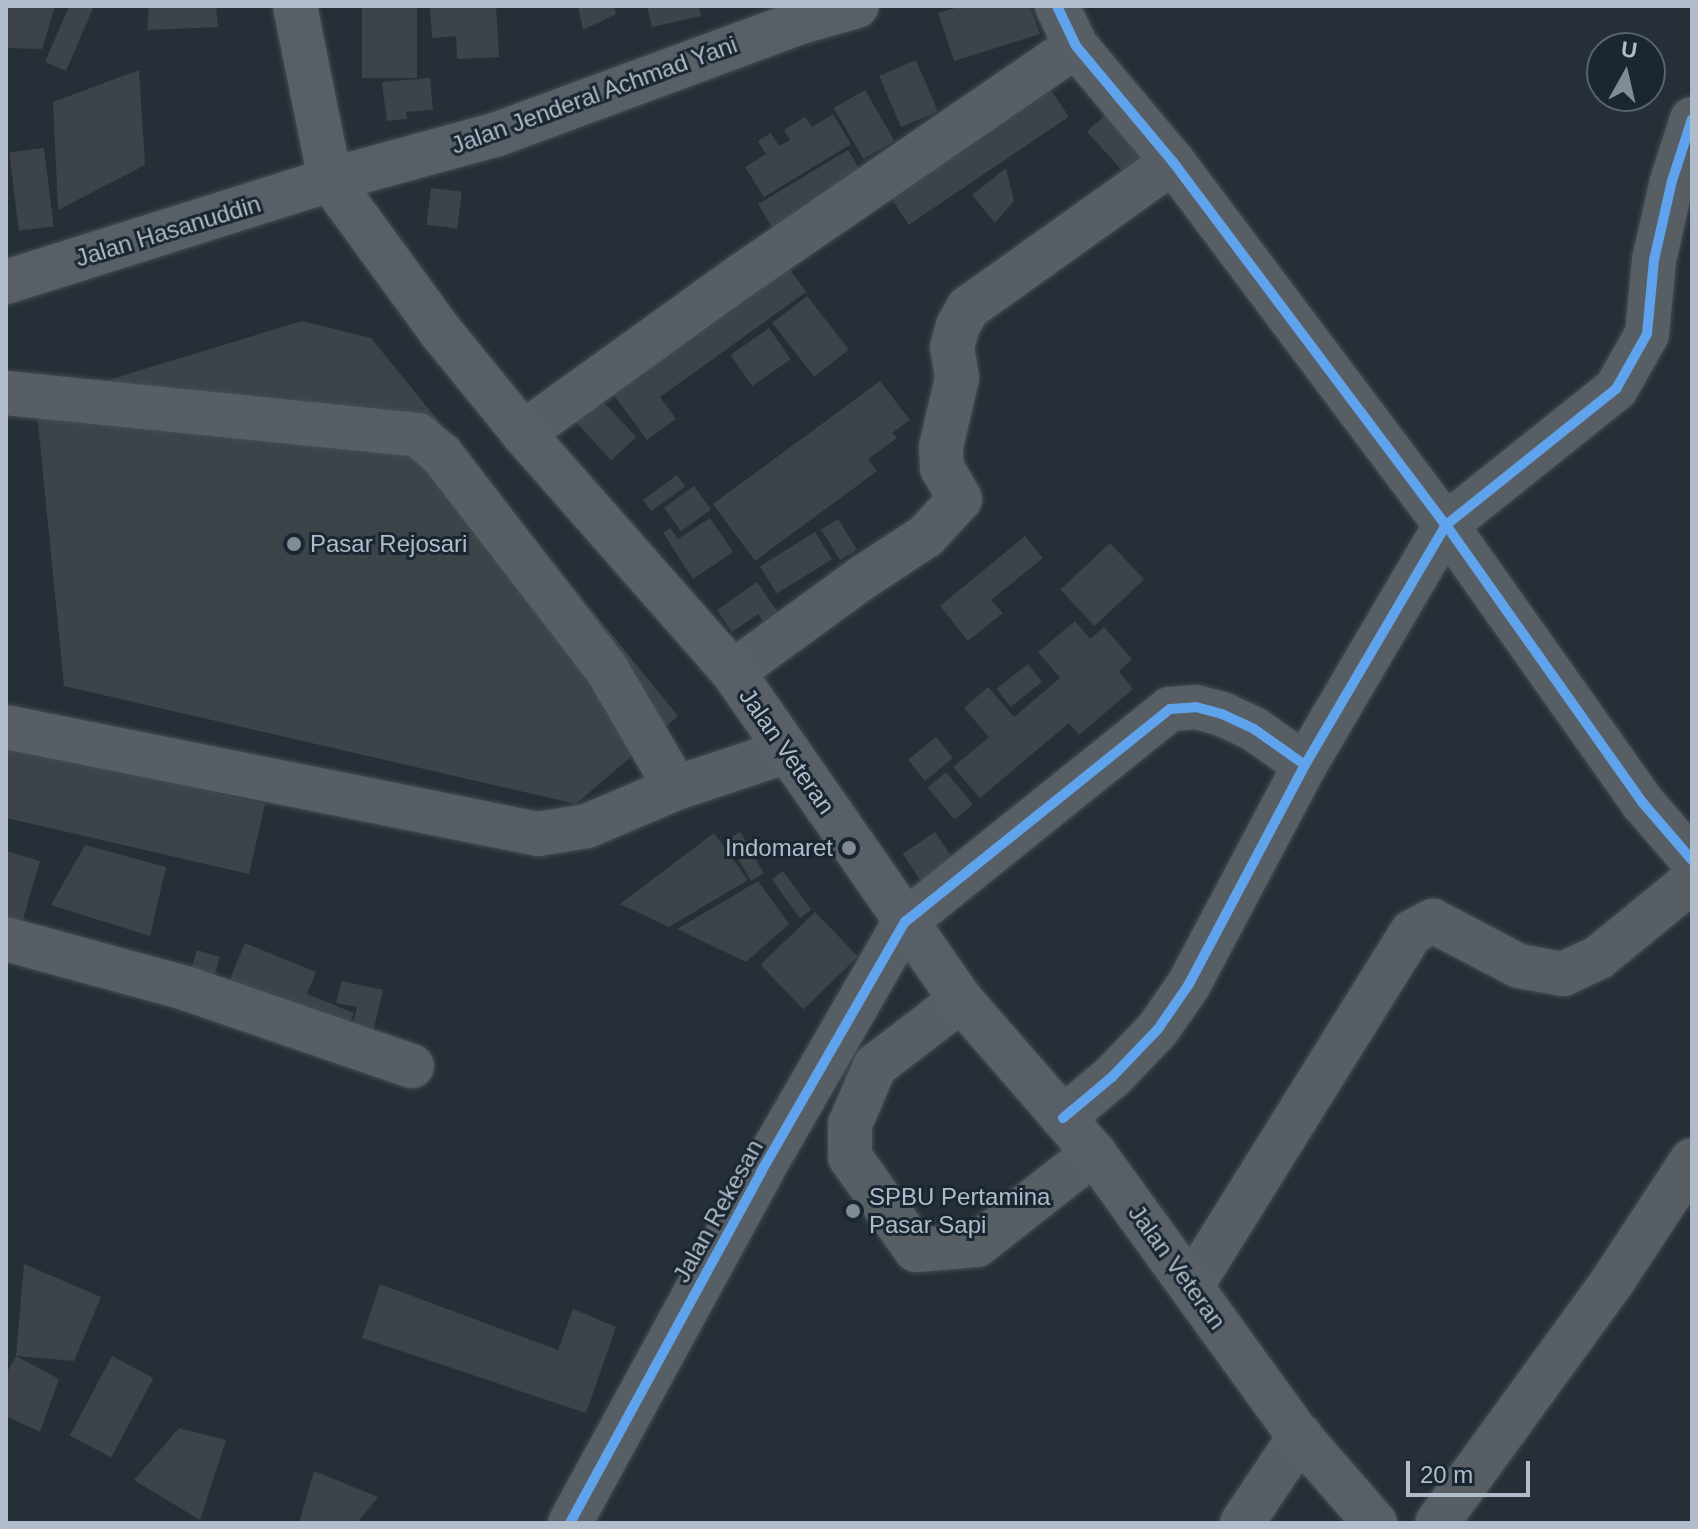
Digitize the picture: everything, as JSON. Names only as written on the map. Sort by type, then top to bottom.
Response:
[{"type":"main road","points":[[295,6],[330,180]]},
{"type":"main road","name":"Jalan Jenderal Achmad Yani","points":[[330,180],[495,135],[796,14],[857,6]]},
{"type":"main road","name":"Jalan Hasanuddin","points":[[6,282],[330,180]]},
{"type":"main road","name":"Jalan Veteran","points":[[330,180],[441,332],[523,433],[733,672],[961,1000],[1094,1153],[1300,1436],[1375,1523]]},
{"type":"street","points":[[1057,6],[1076,46],[1173,162],[1446,525],[1643,803],[1692,860]]},
{"type":"street","points":[[523,433],[741,276],[1076,46]]},
{"type":"street","points":[[1063,1118],[1112,1077],[1158,1029],[1189,984],[1305,765],[1446,525],[1616,389],[1647,334],[1656,248],[1672,181],[1692,119]]},
{"type":"street","points":[[733,672],[862,578],[926,536],[960,499],[942,468],[941,447],[957,378],[952,347],[958,326],[968,308],[1173,162]]},
{"type":"street","points":[[6,393],[418,435],[441,454],[606,668],[676,788]]},
{"type":"street","points":[[905,922],[1170,709],[1196,707],[1222,714],[1264,735],[1305,765]]},
{"type":"street","points":[[6,727],[538,834],[587,826],[676,788],[787,751]]},
{"type":"street","points":[[1192,1285],[1412,932],[1433,921],[1519,966],[1563,974],[1599,957],[1692,881]]},
{"type":"street","name":"Jalan Rekesan","points":[[570,1523],[761,1172],[905,922]]},
{"type":"street","points":[[6,939],[185,988],[412,1066]]},
{"type":"street","points":[[961,1000],[875,1066],[850,1124],[850,1157],[916,1250],[977,1245],[1094,1153]]},
{"type":"street","points":[[1437,1523],[1612,1282],[1692,1160]]},
{"type":"street","points":[[1242,1523],[1300,1436]]},
{"type":"building","points":[[6,6],[55,6],[42,49],[6,48]]},
{"type":"building","points":[[69,6],[94,6],[66,71],[45,62]]},
{"type":"building","points":[[149,6],[216,7],[218,27],[147,30]]},
{"type":"building","points":[[362,6],[417,6],[417,78],[362,78]]},
{"type":"building","points":[[430,6],[496,6],[499,57],[457,59],[456,36],[432,38]]},
{"type":"building","points":[[578,6],[614,6],[616,14],[583,30]]},
{"type":"building","points":[[647,6],[699,6],[701,16],[652,27]]},
{"type":"building","points":[[962,6],[1030,6],[1040,34],[954,61],[938,13]]},
{"type":"building","points":[[916,60],[938,112],[901,127],[879,76]]},
{"type":"building","points":[[139,70],[145,165],[58,210],[53,102]]},
{"type":"building","points":[[1042,77],[1069,117],[909,225],[882,185]]},
{"type":"building","points":[[430,78],[433,110],[406,112],[407,119],[387,121],[382,82]]},
{"type":"building","points":[[865,90],[894,141],[863,159],[834,108]]},
{"type":"building","points":[[1113,108],[1156,156],[1130,179],[1087,131]]},
{"type":"building","points":[[833,114],[851,144],[764,197],[745,167],[766,154],[758,141],[771,133],[779,146],[790,140],[784,130],[805,117],[812,127]]},
{"type":"building","points":[[44,148],[54,226],[19,231],[9,152]]},
{"type":"building","points":[[848,150],[864,177],[774,231],[758,204]]},
{"type":"building","points":[[1006,168],[1014,201],[995,223],[972,195]]},
{"type":"building","points":[[431,188],[462,192],[457,229],[426,225]]},
{"type":"building","points":[[784,261],[806,292],[660,397],[676,419],[647,440],[608,387]]},
{"type":"building","points":[[807,296],[849,350],[814,377],[772,323]]},
{"type":"building","name":"Pasar Rejosari","points":[[302,321],[371,338],[678,716],[576,804],[64,686],[36,402]]},
{"type":"building","points":[[769,328],[791,359],[752,386],[730,355]]},
{"type":"building","points":[[880,381],[910,420],[892,433],[897,438],[868,459],[877,471],[755,561],[713,504]]},
{"type":"building","points":[[598,396],[636,437],[611,460],[573,419]]},
{"type":"building","points":[[677,475],[685,486],[651,511],[643,500]]},
{"type":"building","points":[[694,486],[711,509],[681,531],[664,508]]},
{"type":"building","points":[[710,518],[733,552],[693,579],[663,533],[670,528],[678,539]]},
{"type":"building","points":[[838,519],[857,550],[840,560],[821,530]]},
{"type":"building","points":[[815,532],[832,559],[777,594],[760,566]]},
{"type":"building","points":[[1025,536],[1043,558],[991,600],[1003,613],[968,641],[940,606]]},
{"type":"building","points":[[1110,543],[1144,580],[1094,626],[1060,589]]},
{"type":"building","points":[[757,582],[782,618],[768,628],[758,614],[732,632],[717,610]]},
{"type":"building","points":[[1075,621],[1090,639],[1104,627],[1132,659],[1119,671],[1133,689],[1079,735],[1069,723],[980,798],[953,767],[989,737],[964,708],[988,687],[1014,717],[1060,678],[1038,652]]},
{"type":"building","points":[[1028,664],[1042,682],[1011,707],[996,689]]},
{"type":"building","points":[[936,737],[953,758],[925,781],[908,760]]},
{"type":"building","points":[[6,744],[265,804],[249,874],[6,818]]},
{"type":"building","points":[[946,772],[973,804],[955,820],[928,787]]},
{"type":"building","points":[[740,832],[764,874],[751,881],[727,840]]},
{"type":"building","points":[[935,832],[954,860],[922,882],[903,854]]},
{"type":"building","points":[[714,833],[748,880],[669,927],[620,904]]},
{"type":"building","points":[[85,845],[166,867],[150,936],[51,905]]},
{"type":"building","points":[[6,851],[40,861],[21,926],[6,922]]},
{"type":"building","points":[[783,871],[811,910],[800,918],[772,879]]},
{"type":"building","points":[[758,881],[789,924],[746,962],[677,929]]},
{"type":"building","points":[[815,912],[858,957],[803,1009],[760,965]]},
{"type":"building","points":[[245,943],[316,972],[307,994],[354,1013],[345,1033],[227,986]]},
{"type":"building","points":[[197,950],[220,957],[213,981],[190,974]]},
{"type":"building","points":[[342,981],[383,990],[371,1041],[350,1037],[357,1007],[336,1003]]},
{"type":"building","points":[[24,1264],[101,1297],[74,1361],[16,1356]]},
{"type":"building","points":[[380,1284],[558,1350],[573,1309],[616,1327],[586,1413],[362,1338]]},
{"type":"building","points":[[16,1356],[59,1379],[40,1432],[6,1416],[6,1374]]},
{"type":"building","points":[[112,1356],[153,1378],[111,1458],[70,1435]]},
{"type":"building","points":[[179,1428],[226,1440],[200,1520],[134,1480]]},
{"type":"building","points":[[314,1471],[378,1497],[357,1523],[299,1523]]},
{"type":"cycle path","points":[[1057,6],[1076,46],[1173,162],[1446,525],[1643,803],[1692,860]]},
{"type":"cycle path","points":[[1063,1118],[1112,1077],[1158,1029],[1189,984],[1305,765],[1446,525],[1616,389],[1647,334],[1654,260],[1672,181],[1692,119]]},
{"type":"cycle path","points":[[570,1523],[761,1172],[905,922],[1170,709],[1196,707],[1222,714],[1254,729],[1305,765]]},
{"type":"place","name":"Pasar Rejosari","points":[[294,544]]},
{"type":"place","name":"Indomaret","points":[[849,848]]},
{"type":"place","name":"SPBU Pertamina Pasar Sapi","points":[[853,1211]]}]
